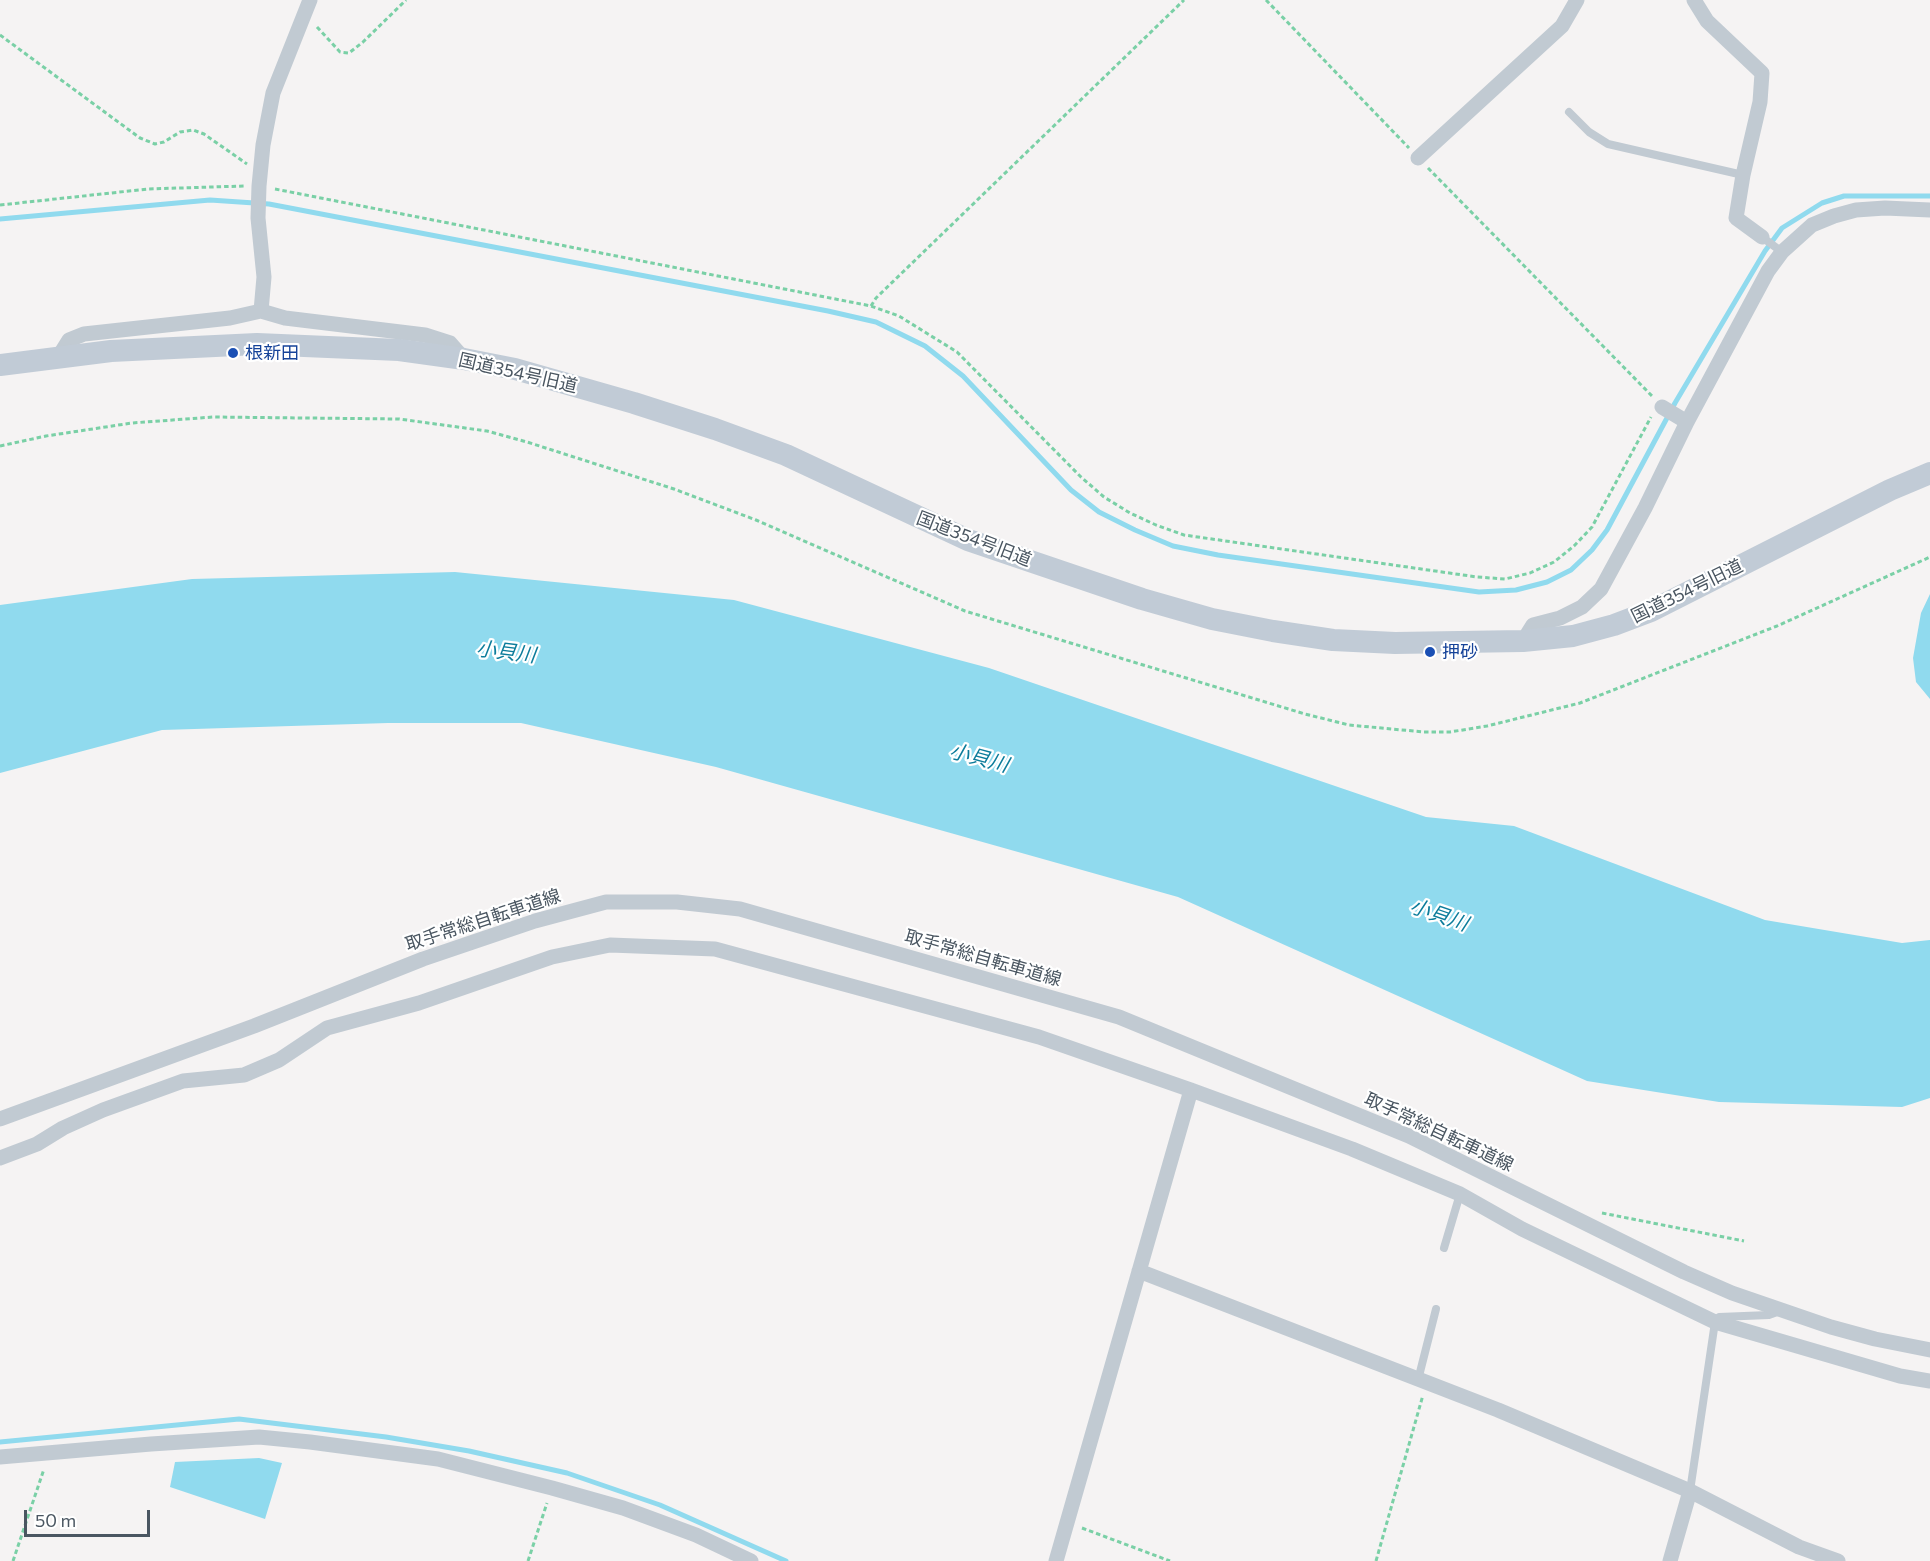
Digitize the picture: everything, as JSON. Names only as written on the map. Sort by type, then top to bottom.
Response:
[{"type":"street","points":[[261,311],[264,277],[258,215],[259,185],[267,123],[273,93],[310,0]]},
{"type":"street","points":[[1419,158],[1562,26],[1577,0]]},
{"type":"street","points":[[1694,0],[1707,21],[1762,73],[1760,102],[1743,175],[1736,218],[1762,237]]},
{"type":"street","points":[[1523,641],[1533,625],[1560,618],[1582,607],[1601,589],[1646,508],[1682,419],[1779,249],[1812,225],[1856,210],[1885,208],[1930,210]]},
{"type":"street","points":[[59,356],[69,340],[84,334],[230,318],[261,311],[285,318],[425,335],[450,343],[464,359]]},
{"type":"street","name":"国道354号旧道","points":[[0,365],[59,356],[181,346],[257,344],[399,350],[515,369],[634,403],[786,455],[968,540],[1142,599],[1212,619],[1333,640],[1395,643],[1523,641],[1573,636],[1614,625],[1651,611],[1890,490],[1930,473]]},
{"type":"street","points":[[1660,405],[1682,419]]},
{"type":"street","name":"取手常総自転車道線","points":[[0,1119],[254,1026],[423,959],[535,921],[606,902],[677,902],[740,909],[1119,1017],[1408,1136],[1684,1272],[1781,1310],[1864,1336],[1930,1350]]},
{"type":"street","points":[[0,1158],[37,1144],[63,1128],[103,1110],[183,1081],[244,1075],[279,1060],[327,1028],[419,1002],[552,957],[610,945],[715,949],[1039,1037],[1191,1090],[1352,1149],[1460,1194],[1522,1229],[1715,1322],[1900,1376],[1930,1381]]},
{"type":"street","points":[[1056,1561],[1191,1090]]},
{"type":"street","points":[[1139,1270],[1498,1410],[1690,1491],[1799,1547],[1838,1561]]},
{"type":"street","points":[[0,1457],[259,1437],[438,1459],[623,1508],[686,1531],[751,1561]]},
{"type":"street","points":[[1670,1561],[1690,1491]]},
{"type":"lane","points":[[1569,112],[1589,132],[1608,144],[1743,175]]},
{"type":"lane","points":[[1762,237],[1779,249]]},
{"type":"lane","points":[[1444,1248],[1460,1194]]},
{"type":"lane","points":[[1423,1381],[1436,1309]]},
{"type":"lane","points":[[1690,1491],[1715,1322],[1719,1317],[1769,1315],[1781,1310]]},
{"type":"path","points":[[304,16],[340,52],[345,53],[363,42],[406,0]]},
{"type":"path","points":[[871,306],[876,298],[1184,0]]},
{"type":"path","points":[[0,205],[148,189],[259,185],[871,306],[899,316],[957,352],[1081,477],[1104,497],[1156,525],[1184,535],[1477,577],[1505,579],[1530,573],[1554,562],[1592,527],[1660,405],[1266,0]]},
{"type":"path","points":[[0,35],[140,138],[155,144],[164,142],[180,132],[193,130],[204,134],[259,185]]},
{"type":"path","points":[[0,446],[46,436],[132,423],[213,417],[399,419],[487,432],[527,442],[674,489],[756,520],[965,611],[1305,714],[1349,725],[1424,732],[1450,732],[1487,726],[1580,704],[1777,626],[1930,557]]},
{"type":"path","points":[[1595,1211],[1744,1241]]},
{"type":"path","points":[[1376,1561],[1423,1381]]},
{"type":"path","points":[[13,1561],[49,1453]]},
{"type":"path","points":[[528,1561],[552,1488]]},
{"type":"path","points":[[1068,1522],[1170,1561]]},
{"type":"water","name":"小貝川","points":[[455,572],[734,600],[989,668],[1426,817],[1514,826],[1765,920],[1902,943],[1930,940],[1930,1098],[1902,1107],[1719,1102],[1587,1081],[1178,897],[716,767],[521,723],[388,723],[162,730],[0,773],[0,605],[192,579]]},
{"type":"water","points":[[1930,594],[1930,699],[1916,682],[1913,658],[1921,613]]},
{"type":"water","points":[[259,1458],[282,1463],[265,1519],[170,1487],[175,1462]]},
{"type":"waterway","points":[[0,219],[210,200],[269,204],[876,322],[925,346],[963,376],[1071,490],[1099,512],[1135,530],[1173,546],[1218,555],[1479,592],[1516,590],[1547,582],[1571,570],[1592,550],[1607,530],[1675,403],[1765,251],[1782,228],[1822,203],[1844,196],[1930,196]]},
{"type":"waterway","points":[[0,1442],[239,1419],[386,1437],[469,1451],[567,1473],[660,1505],[786,1561]]},
{"type":"place","name":"根新田","points":[[233,353]]},
{"type":"place","name":"押砂","points":[[1430,652]]}]
